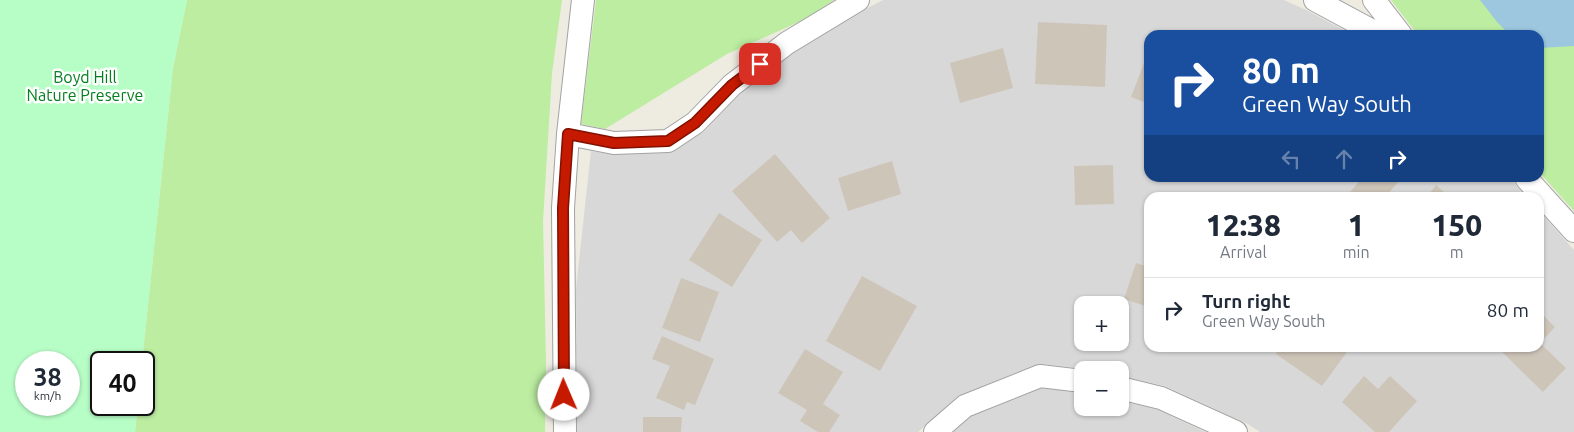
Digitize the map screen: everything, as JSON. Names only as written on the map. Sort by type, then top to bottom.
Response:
[{"type":"street","points":[[565,432],[563,208],[568,134],[583,0]]},
{"type":"street","points":[[568,134],[614,143],[668,141],[695,123],[732,85],[787,42],[858,0]]},
{"type":"street","points":[[1315,0],[1371,30]]},
{"type":"street","points":[[1374,0],[1397,30]]},
{"type":"street","points":[[1530,182],[1539,192]]},
{"type":"street","points":[[1544,198],[1574,231]]},
{"type":"street","points":[[935,432],[965,406],[1040,376],[1074,380]]},
{"type":"street","points":[[1129,390],[1161,398],[1236,432]]},
{"type":"shaded area","points":[[883,0],[1284,0],[1344,30],[1144,30],[1144,182],[1513,182],[1522,192],[1144,192],[1144,352],[1544,352],[1544,217],[1574,250],[1574,432],[1260,432],[1248,424],[1165,386],[1129,378],[1129,361],[1074,361],[1074,368],[1036,365],[957,398],[918,432],[577,432],[576,289],[591,151],[610,154],[668,153],[704,131],[740,93],[794,52],[852,16]]},
{"type":"shaded area","points":[[1041,388],[1074,392],[1074,416],[1129,416],[1129,403],[1156,409],[1205,432],[953,432],[971,416]]},
{"type":"green space","name":"Boyd Hill Nature Preserve","points":[[0,0],[187,0],[173,68],[143,351],[90,351],[90,416],[137,416],[135,432],[0,432]]},
{"type":"green space","points":[[187,0],[562,0],[552,73],[543,221],[546,364],[545,432],[135,432],[137,416],[155,416],[155,351],[143,351],[173,68]]},
{"type":"green space","points":[[596,0],[834,0],[801,21],[727,54],[605,129],[581,124]]},
{"type":"green space","points":[[1391,0],[1574,0],[1574,211],[1544,178],[1544,30],[1414,30]]},
{"type":"water","points":[[1480,0],[1574,0],[1574,46],[1544,48],[1544,30],[1505,30]]},
{"type":"building","points":[[1038,22],[1107,25],[1105,87],[1035,84]]},
{"type":"building","points":[[1003,48],[1013,88],[960,103],[950,63]]},
{"type":"building","points":[[1144,63],[1144,102],[1131,97]]},
{"type":"building","points":[[775,154],[830,218],[802,243],[791,230],[777,242],[732,191]]},
{"type":"building","points":[[892,161],[901,194],[848,211],[838,178]]},
{"type":"building","points":[[1113,165],[1114,204],[1075,205],[1074,166]]},
{"type":"building","points":[[1359,182],[1398,182],[1390,192],[1350,192]]},
{"type":"building","points":[[1436,185],[1444,192],[1431,192]]},
{"type":"building","points":[[719,213],[762,240],[732,287],[689,260]]},
{"type":"building","points":[[1136,263],[1144,265],[1144,305],[1129,301],[1129,296],[1125,296]]},
{"type":"building","points":[[862,276],[917,306],[880,371],[826,341]]},
{"type":"building","points":[[681,278],[719,292],[700,342],[662,328]]},
{"type":"building","points":[[1544,316],[1555,327],[1544,339]]},
{"type":"building","points":[[662,336],[714,359],[695,405],[687,402],[684,410],[656,398],[670,366],[652,359]]},
{"type":"building","points":[[1544,347],[1566,368],[1543,392],[1502,352],[1544,352]]},
{"type":"building","points":[[805,349],[843,372],[823,404],[840,415],[829,432],[818,432],[800,421],[807,410],[778,393]]},
{"type":"building","points":[[1277,352],[1347,352],[1322,386],[1276,354]]},
{"type":"building","points":[[1364,376],[1378,389],[1390,376],[1417,401],[1389,432],[1375,432],[1342,402]]},
{"type":"building","points":[[643,417],[682,417],[681,432],[643,432]]},
{"type":"route","points":[[564,395],[563,208],[568,134],[614,143],[668,141],[695,123],[732,85],[760,64]]}]
